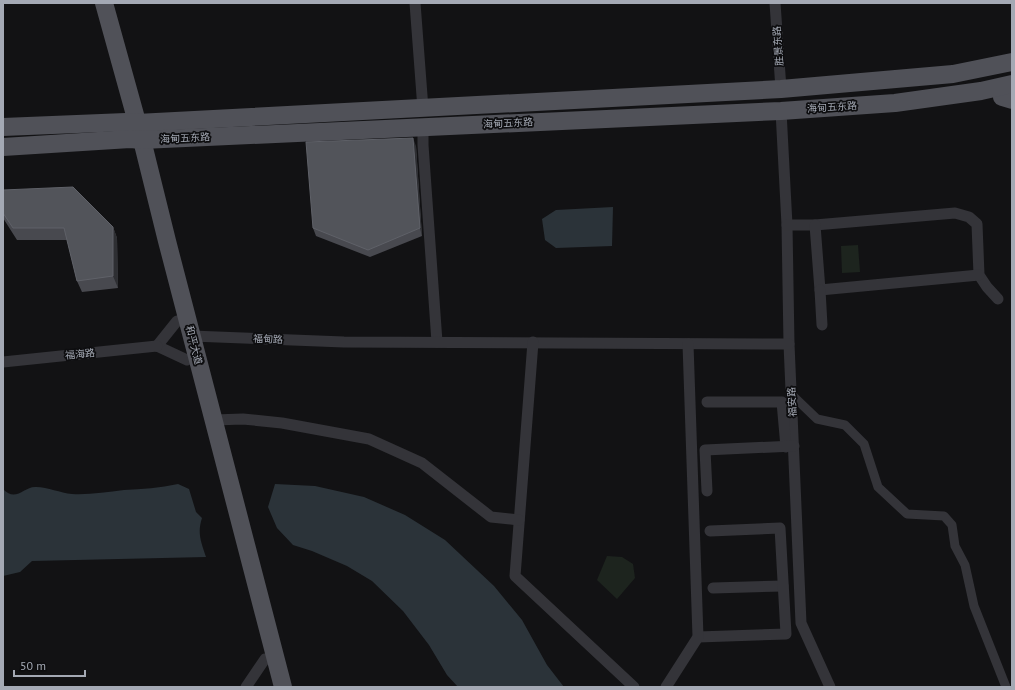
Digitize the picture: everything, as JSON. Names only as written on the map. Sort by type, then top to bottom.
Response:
[{"type":"main road","name":"和平大道","points":[[93,3],[134,131],[192,336],[284,687]]},
{"type":"main road","name":"和平大道","points":[[104,3],[134,131],[136,165],[272,687]]},
{"type":"main road","points":[[953,74],[1012,52]]},
{"type":"main road","name":"海甸五东路","points":[[3,146],[134,131],[423,109],[782,89],[953,74],[1012,62]]},
{"type":"main road","name":"海甸五东路","points":[[3,127],[134,131],[423,127],[781,111],[895,103],[981,91],[1010,94]]},
{"type":"street","points":[[416,3],[423,109]]},
{"type":"street","name":"胜景东路","points":[[775,3],[782,89]]},
{"type":"street","name":"福安路","points":[[781,111],[787,226],[789,344],[792,395],[790,447],[802,623],[830,687]]},
{"type":"street","points":[[423,127],[437,342]]},
{"type":"street","points":[[787,226],[955,213],[969,217],[977,224],[979,275],[998,299]]},
{"type":"street","points":[[815,225],[822,326]]},
{"type":"street","points":[[820,290],[979,275]]},
{"type":"street","points":[[177,321],[158,346],[187,360]]},
{"type":"street","name":"福甸路","points":[[192,336],[344,342],[789,344]]},
{"type":"street","points":[[534,342],[515,576],[634,687]]},
{"type":"street","points":[[666,687],[698,637],[688,344]]},
{"type":"street","name":"福海路","points":[[3,362],[158,346]]},
{"type":"street","points":[[792,395],[817,419],[844,425],[864,444],[878,487],[907,514],[944,516],[952,525],[955,546],[964,565],[974,606],[1006,687]]},
{"type":"street","points":[[707,402],[782,402],[790,447],[706,450],[707,491]]},
{"type":"street","points":[[214,420],[243,418],[282,423],[369,439],[422,463],[491,517],[520,520]]},
{"type":"street","points":[[698,637],[786,634],[780,528],[710,530]]},
{"type":"street","points":[[713,588],[783,586]]},
{"type":"street","points":[[246,687],[265,659]]},
{"type":"shaded area","points":[[613,207],[612,246],[556,248],[545,240],[542,219],[556,210]]},
{"type":"shaded area","points":[[858,245],[860,272],[842,273],[841,246]]},
{"type":"shaded area","points":[[178,484],[189,489],[196,512],[202,518],[200,533],[201,542],[206,557],[32,561],[20,572],[3,576],[3,489],[12,494],[36,487],[72,494],[85,494]]},
{"type":"shaded area","points":[[275,484],[315,486],[364,497],[405,515],[445,540],[494,586],[522,620],[547,665],[564,687],[458,687],[447,675],[429,645],[403,611],[372,581],[347,566],[312,551],[293,545],[277,528],[268,507]]},
{"type":"shaded area","points":[[607,556],[622,557],[633,564],[635,578],[617,599],[597,580]]},
{"type":"building","points":[[413,138],[420,228],[368,250],[313,228],[306,142]]},
{"type":"building","points":[[73,187],[113,227],[113,276],[77,281],[64,228],[13,228],[3,213],[3,190]]}]
